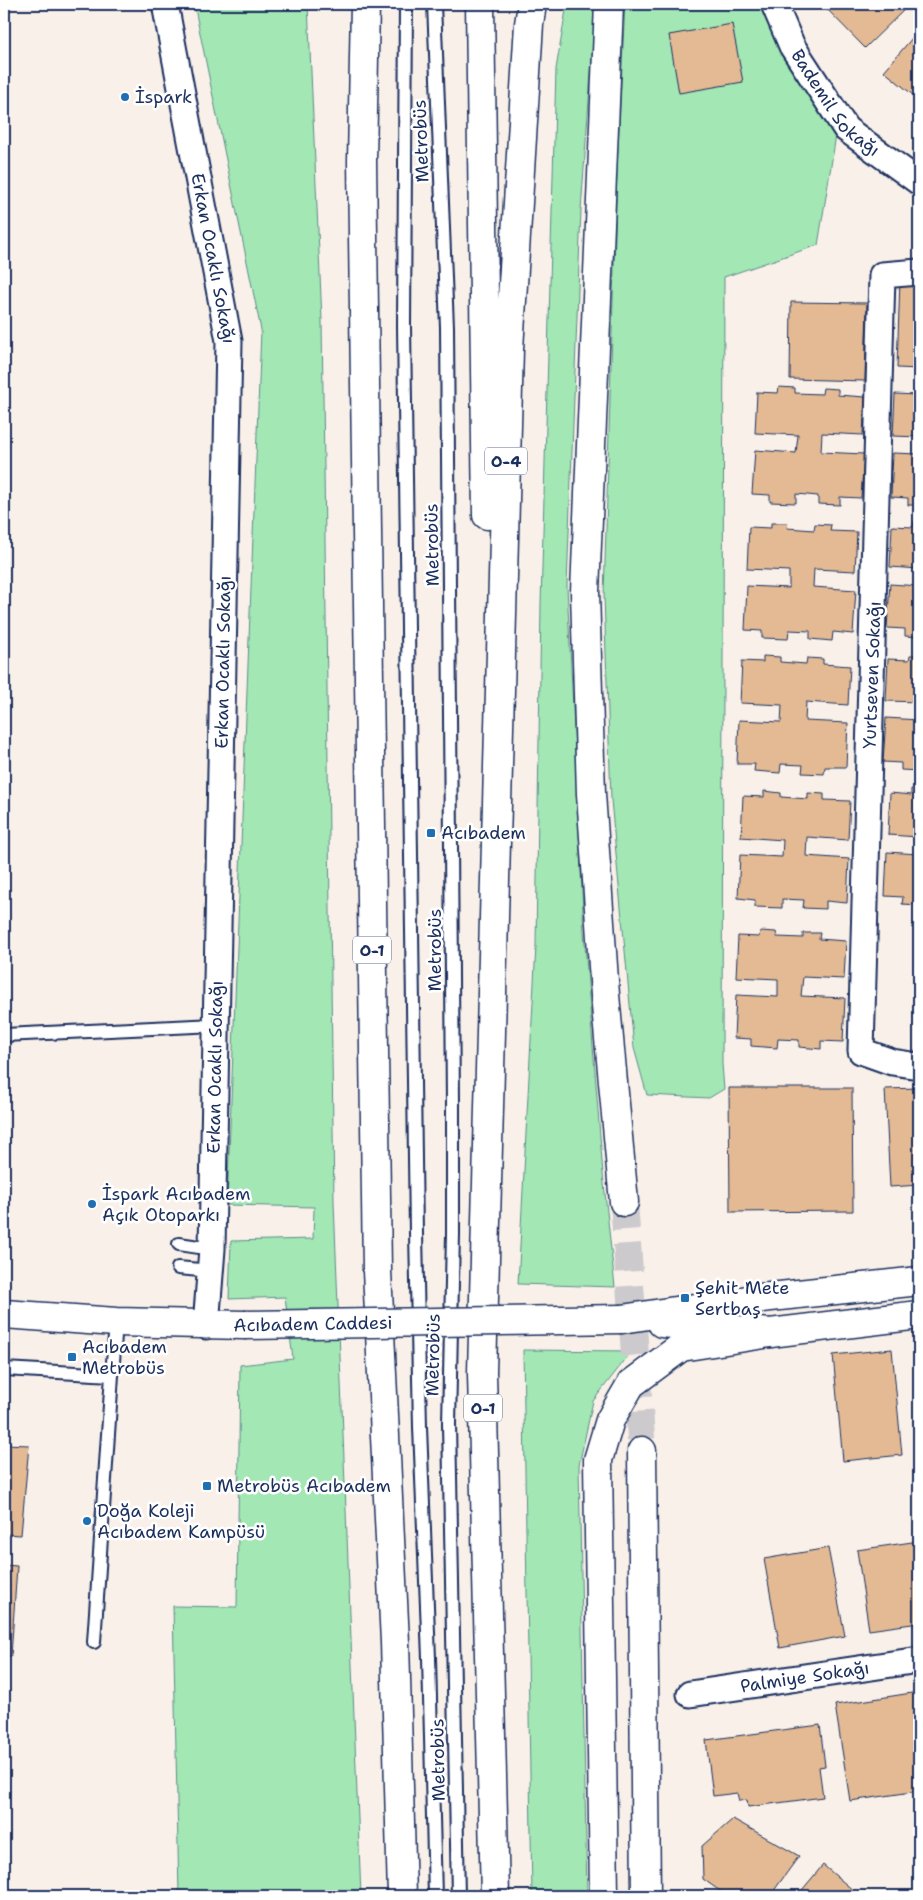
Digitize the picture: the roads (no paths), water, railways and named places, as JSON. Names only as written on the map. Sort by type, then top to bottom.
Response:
[{"type":"main road","name":"O-1","points":[[365,4],[362,161],[377,1261],[395,1642],[402,1896]]},
{"type":"main road","name":"O-1","points":[[480,4],[495,919],[482,1374],[495,1896]]},
{"type":"main road","name":"O-4","points":[[495,919],[509,349],[529,24],[532,4]]},
{"type":"main road","points":[[608,4],[585,592],[591,794],[605,995],[624,1202]]},
{"type":"main road","name":"Acıbadem Caddesi","points":[[622,1319],[761,1298],[919,1281]]},
{"type":"main road","name":"Acıbadem Caddesi","points":[[4,1314],[206,1326],[622,1319],[770,1333],[919,1315]]},
{"type":"main road","points":[[604,1896],[598,1460],[605,1436],[610,1420],[631,1384],[681,1347],[770,1333]]},
{"type":"main road","points":[[642,1452],[646,1896]]},
{"type":"street","name":"Erkan Ocaklı Sokağı","points":[[165,4],[229,341],[211,1260],[206,1326]]},
{"type":"street","name":"Bademil Sokağı","points":[[774,4],[792,46],[846,128],[919,182]]},
{"type":"street","name":"Yurtseven Sokağı","points":[[919,272],[882,275],[861,1051],[892,1062],[919,1066]]},
{"type":"street","name":"Palmiye Sokağı","points":[[690,1694],[919,1660]]},
{"type":"lane","name":"Metrobüs","points":[[406,4],[404,326],[416,1243],[420,1427],[436,1896]]},
{"type":"lane","name":"Metrobüs","points":[[434,4],[447,347],[453,1104],[448,1424],[458,1896]]},
{"type":"lane","points":[[4,1035],[216,1025]]},
{"type":"lane","points":[[178,1244],[211,1260]]},
{"type":"lane","points":[[178,1268],[211,1260]]},
{"type":"lane","points":[[94,1642],[116,1322]]},
{"type":"lane","points":[[4,1369],[112,1375]]},
{"type":"tunnel","points":[[624,1202],[642,1451]]},
{"type":"place","name":"İspark","points":[[125,97]]},
{"type":"place","name":"Acıbadem","points":[[431,833]]},
{"type":"place","name":"İspark Acıbadem Açık Otoparkı","points":[[92,1204]]},
{"type":"place","name":"Şehit Mete Sertbaş","points":[[685,1298]]},
{"type":"place","name":"Acıbadem Metrobüs","points":[[72,1357]]},
{"type":"place","name":"Metrobüs Acıbadem","points":[[207,1486]]},
{"type":"place","name":"Doğa Koleji Acıbadem Kampüsü","points":[[87,1521]]}]
